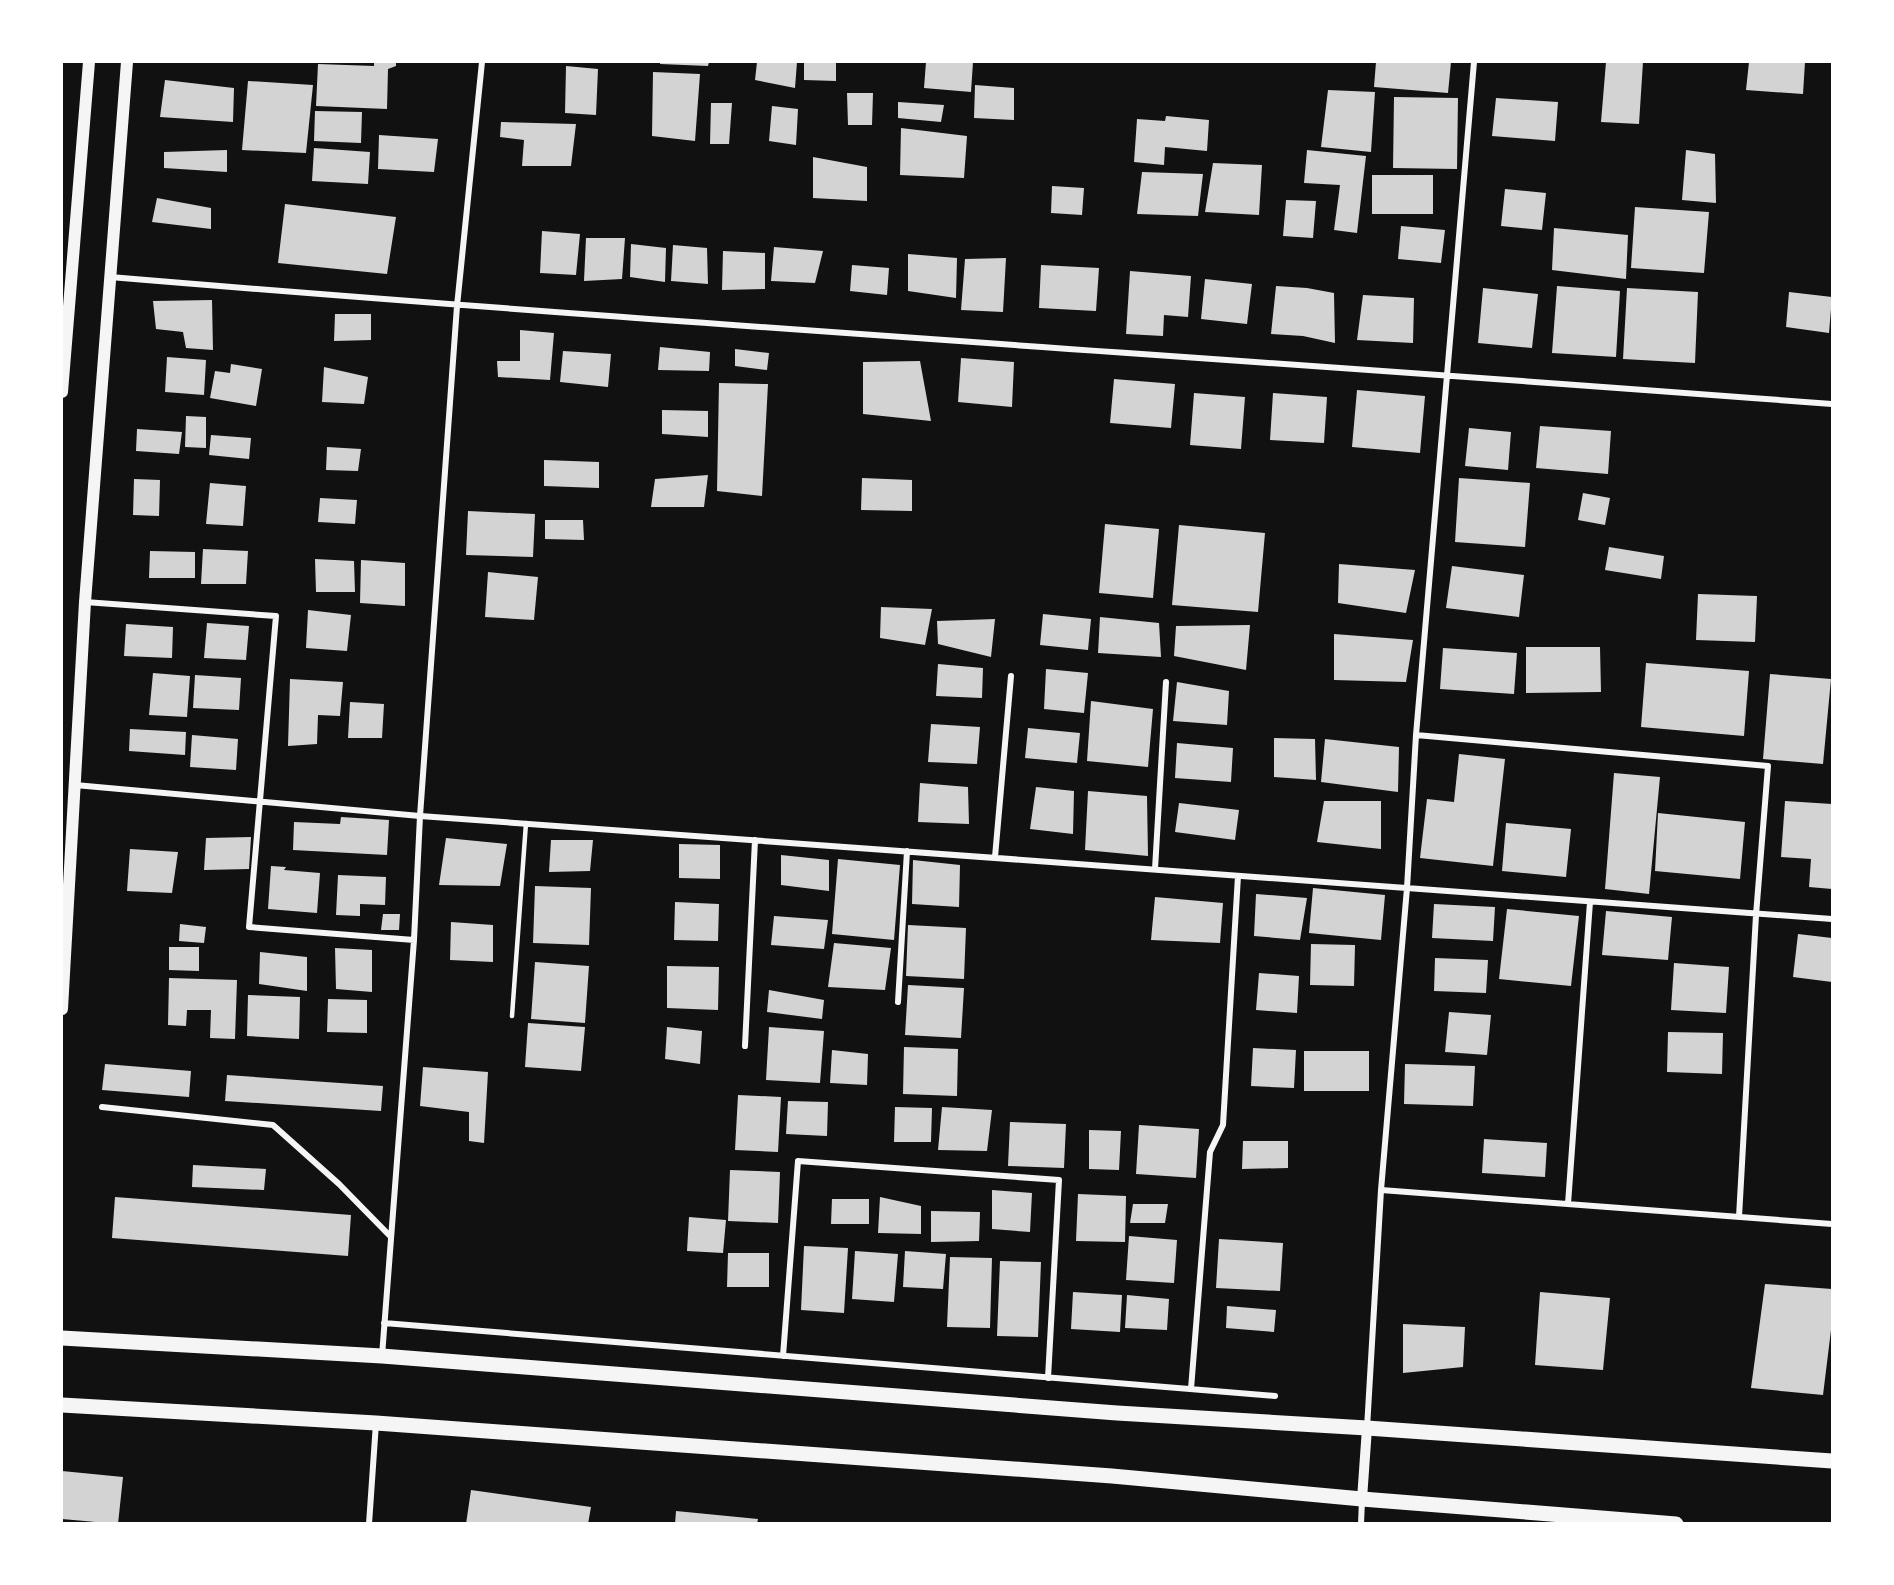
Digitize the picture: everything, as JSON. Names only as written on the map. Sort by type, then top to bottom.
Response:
[{"type":"main road","points":[[62,392],[66,273],[88,62]]},
{"type":"main road","points":[[62,1009],[85,602],[127,62]]},
{"type":"main road","points":[[62,1338],[382,1356],[1117,1413],[1833,1461]]},
{"type":"main road","points":[[62,1405],[376,1423],[1112,1476],[1676,1524]]},
{"type":"street","points":[[382,1356],[414,939],[420,816],[457,306],[482,62]]},
{"type":"street","points":[[1361,1524],[1380,1190],[1407,888],[1416,735],[1474,62]]},
{"type":"street","points":[[110,277],[457,306],[1447,374],[1833,404]]},
{"type":"street","points":[[85,602],[276,616],[249,927],[414,939]]},
{"type":"street","points":[[995,857],[1011,676]]},
{"type":"street","points":[[1155,869],[1166,682]]},
{"type":"street","points":[[1416,735],[1768,766],[1756,915],[1739,1217]]},
{"type":"street","points":[[75,785],[420,816],[1833,919]]},
{"type":"street","points":[[745,1046],[755,840]]},
{"type":"street","points":[[898,1002],[907,851]]},
{"type":"street","points":[[1191,1389],[1210,1152],[1223,1125],[1238,876]]},
{"type":"street","points":[[1568,1204],[1590,902]]},
{"type":"street","points":[[102,1107],[273,1125],[339,1184],[391,1237]]},
{"type":"street","points":[[783,1356],[798,1161],[1059,1180],[1048,1378]]},
{"type":"street","points":[[1380,1190],[1833,1224]]},
{"type":"street","points":[[384,1323],[1275,1396]]},
{"type":"street","points":[[369,1524],[376,1423]]},
{"type":"lane","points":[[512,1016],[526,823]]},
{"type":"building","points":[[374,62],[396,62],[396,66],[388,69],[387,109],[316,106],[318,64],[374,66]]},
{"type":"building","points":[[660,62],[709,62],[708,66],[660,64]]},
{"type":"building","points":[[757,62],[797,62],[795,88],[755,80]]},
{"type":"building","points":[[804,62],[836,62],[836,81],[804,80]]},
{"type":"building","points":[[926,62],[973,62],[971,92],[924,88]]},
{"type":"building","points":[[1376,62],[1451,62],[1448,93],[1374,87]]},
{"type":"building","points":[[1606,62],[1643,62],[1639,124],[1601,122]]},
{"type":"building","points":[[1749,62],[1805,62],[1803,94],[1746,90]]},
{"type":"building","points":[[566,66],[598,69],[596,115],[565,113]]},
{"type":"building","points":[[653,72],[700,74],[695,141],[652,136]]},
{"type":"building","points":[[165,80],[234,88],[233,122],[160,117]]},
{"type":"building","points":[[248,81],[313,85],[306,153],[242,150]]},
{"type":"building","points":[[975,85],[1014,88],[1014,120],[974,118]]},
{"type":"building","points":[[1328,90],[1375,92],[1371,152],[1321,147]]},
{"type":"building","points":[[847,93],[873,93],[872,125],[848,125]]},
{"type":"building","points":[[1394,97],[1458,98],[1457,169],[1393,168]]},
{"type":"building","points":[[1496,98],[1558,102],[1555,141],[1492,136]]},
{"type":"building","points":[[898,102],[944,105],[941,122],[898,118]]},
{"type":"building","points":[[711,103],[732,103],[729,144],[710,144]]},
{"type":"building","points":[[772,106],[798,109],[796,145],[769,141]]},
{"type":"building","points":[[315,111],[362,112],[361,143],[314,141]]},
{"type":"building","points":[[1166,116],[1209,120],[1207,151],[1165,147],[1164,165],[1134,162],[1137,119],[1165,121]]},
{"type":"building","points":[[501,122],[576,124],[571,166],[522,166],[524,140],[500,137]]},
{"type":"building","points":[[901,128],[967,136],[964,178],[900,175]]},
{"type":"building","points":[[379,135],[438,139],[434,172],[378,169]]},
{"type":"building","points":[[314,148],[370,152],[368,184],[312,181]]},
{"type":"building","points":[[227,150],[227,172],[164,168],[164,152]]},
{"type":"building","points":[[1307,150],[1366,156],[1357,233],[1334,230],[1340,185],[1304,183]]},
{"type":"building","points":[[1686,150],[1715,154],[1716,203],[1682,200]]},
{"type":"building","points":[[813,157],[867,167],[867,201],[813,198]]},
{"type":"building","points":[[1213,163],[1262,165],[1259,215],[1205,212]]},
{"type":"building","points":[[1142,172],[1203,174],[1198,216],[1137,214]]},
{"type":"building","points":[[1372,175],[1433,175],[1433,214],[1372,214]]},
{"type":"building","points":[[1052,186],[1084,188],[1082,215],[1051,213]]},
{"type":"building","points":[[1505,189],[1546,193],[1542,230],[1501,226]]},
{"type":"building","points":[[157,198],[211,208],[211,229],[152,222]]},
{"type":"building","points":[[1286,200],[1316,201],[1313,238],[1283,236]]},
{"type":"building","points":[[285,204],[396,217],[387,274],[278,263]]},
{"type":"building","points":[[1635,207],[1709,212],[1704,273],[1631,268]]},
{"type":"building","points":[[1401,226],[1445,230],[1441,263],[1398,259]]},
{"type":"building","points":[[1554,228],[1628,235],[1626,279],[1552,270]]},
{"type":"building","points":[[542,231],[580,234],[576,275],[540,273]]},
{"type":"building","points":[[586,238],[625,238],[622,279],[584,281]]},
{"type":"building","points":[[631,244],[666,248],[665,282],[630,277]]},
{"type":"building","points":[[673,245],[707,248],[708,284],[671,281]]},
{"type":"building","points":[[774,247],[823,251],[815,283],[771,281]]},
{"type":"building","points":[[723,251],[765,253],[765,289],[722,290]]},
{"type":"building","points":[[908,254],[957,258],[956,298],[908,291]]},
{"type":"building","points":[[1006,258],[1003,312],[961,310],[965,259]]},
{"type":"building","points":[[852,265],[889,268],[887,295],[850,291]]},
{"type":"building","points":[[1041,265],[1099,268],[1096,311],[1039,308]]},
{"type":"building","points":[[1130,271],[1191,276],[1188,317],[1164,315],[1163,336],[1126,334]]},
{"type":"building","points":[[1205,279],[1252,284],[1247,324],[1201,319]]},
{"type":"building","points":[[1276,286],[1334,293],[1335,343],[1303,336],[1271,334]]},
{"type":"building","points":[[1557,286],[1620,291],[1616,357],[1552,353]]},
{"type":"building","points":[[1483,288],[1538,294],[1532,348],[1478,343]]},
{"type":"building","points":[[1627,288],[1698,292],[1695,363],[1623,359]]},
{"type":"building","points":[[1789,292],[1832,297],[1829,333],[1786,327]]},
{"type":"building","points":[[1363,295],[1414,298],[1413,343],[1357,340]]},
{"type":"building","points":[[212,300],[213,350],[186,348],[183,332],[156,329],[153,301]]},
{"type":"building","points":[[335,314],[371,314],[371,340],[334,341]]},
{"type":"building","points":[[520,330],[554,333],[550,380],[498,377],[497,361],[520,361]]},
{"type":"building","points":[[660,347],[710,352],[709,371],[658,370]]},
{"type":"building","points":[[735,349],[769,353],[767,370],[735,366]]},
{"type":"building","points":[[563,351],[611,354],[608,387],[560,382]]},
{"type":"building","points":[[167,357],[206,360],[204,395],[165,392]]},
{"type":"building","points":[[961,358],[1014,362],[1012,407],[958,402]]},
{"type":"building","points":[[920,361],[931,421],[863,414],[863,362]]},
{"type":"building","points":[[231,364],[262,369],[256,406],[210,398],[215,371],[230,373]]},
{"type":"building","points":[[324,367],[368,377],[364,404],[322,402]]},
{"type":"building","points":[[1114,379],[1175,384],[1171,428],[1110,423]]},
{"type":"building","points":[[719,383],[768,384],[762,496],[717,491]]},
{"type":"building","points":[[1357,390],[1425,396],[1420,453],[1352,447]]},
{"type":"building","points":[[1194,393],[1245,397],[1241,449],[1190,445]]},
{"type":"building","points":[[1273,393],[1327,397],[1324,443],[1270,440]]},
{"type":"building","points":[[662,410],[708,411],[708,437],[662,434]]},
{"type":"building","points":[[186,416],[206,417],[206,448],[185,447]]},
{"type":"building","points":[[1540,426],[1611,431],[1608,474],[1536,468]]},
{"type":"building","points":[[1469,428],[1511,432],[1508,470],[1465,466]]},
{"type":"building","points":[[137,429],[182,432],[179,454],[136,451]]},
{"type":"building","points":[[211,435],[251,438],[249,459],[209,455]]},
{"type":"building","points":[[327,447],[361,449],[358,471],[326,470]]},
{"type":"building","points":[[544,460],[599,462],[599,488],[544,486]]},
{"type":"building","points":[[708,475],[704,507],[651,507],[655,479]]},
{"type":"building","points":[[862,478],[912,480],[912,511],[861,510]]},
{"type":"building","points":[[1459,478],[1530,483],[1525,547],[1455,542]]},
{"type":"building","points":[[134,479],[160,480],[159,516],[133,515]]},
{"type":"building","points":[[210,483],[246,486],[243,526],[206,524]]},
{"type":"building","points":[[1583,493],[1610,498],[1605,525],[1578,520]]},
{"type":"building","points":[[320,498],[357,500],[355,524],[318,522]]},
{"type":"building","points":[[468,511],[535,514],[533,557],[466,555]]},
{"type":"building","points":[[545,520],[583,520],[584,540],[545,539]]},
{"type":"building","points":[[1105,524],[1159,529],[1153,598],[1099,593]]},
{"type":"building","points":[[1179,525],[1265,533],[1258,612],[1172,605]]},
{"type":"building","points":[[1609,547],[1664,556],[1661,579],[1605,570]]},
{"type":"building","points":[[203,549],[248,551],[246,584],[201,584]]},
{"type":"building","points":[[150,551],[195,552],[195,578],[149,578]]},
{"type":"building","points":[[315,559],[354,561],[355,592],[316,592]]},
{"type":"building","points":[[361,560],[405,563],[405,606],[360,603]]},
{"type":"building","points":[[1339,564],[1415,570],[1406,613],[1338,603]]},
{"type":"building","points":[[1452,566],[1524,575],[1519,617],[1446,608]]},
{"type":"building","points":[[488,572],[538,577],[534,620],[485,617]]},
{"type":"building","points":[[1698,594],[1757,596],[1755,642],[1696,640]]},
{"type":"building","points":[[881,607],[932,609],[925,645],[880,638]]},
{"type":"building","points":[[308,610],[351,615],[347,651],[306,648]]},
{"type":"building","points":[[1043,614],[1091,619],[1088,650],[1040,645]]},
{"type":"building","points":[[1100,617],[1159,623],[1161,657],[1098,653]]},
{"type":"building","points":[[995,619],[991,657],[938,644],[937,621]]},
{"type":"building","points":[[207,623],[249,626],[246,660],[204,658]]},
{"type":"building","points":[[126,624],[173,627],[172,658],[124,656]]},
{"type":"building","points":[[1250,625],[1246,670],[1174,656],[1176,626]]},
{"type":"building","points":[[1334,634],[1413,640],[1406,682],[1334,680]]},
{"type":"building","points":[[1526,647],[1600,647],[1601,692],[1526,693]]},
{"type":"building","points":[[1443,648],[1517,653],[1514,694],[1440,689]]},
{"type":"building","points":[[1646,663],[1749,671],[1744,736],[1641,727]]},
{"type":"building","points":[[938,664],[983,668],[982,698],[936,696]]},
{"type":"building","points":[[1046,669],[1088,673],[1084,713],[1044,709]]},
{"type":"building","points":[[153,673],[190,676],[187,717],[149,715]]},
{"type":"building","points":[[1770,674],[1831,679],[1823,764],[1763,759]]},
{"type":"building","points":[[195,675],[241,678],[239,710],[193,708]]},
{"type":"building","points":[[290,679],[343,682],[340,716],[318,715],[317,744],[288,746]]},
{"type":"building","points":[[1177,682],[1229,691],[1227,725],[1173,721]]},
{"type":"building","points":[[1091,701],[1153,709],[1148,767],[1087,761]]},
{"type":"building","points":[[350,702],[384,704],[382,738],[348,738]]},
{"type":"building","points":[[931,724],[980,727],[977,764],[928,762]]},
{"type":"building","points":[[1028,728],[1080,733],[1077,763],[1025,758]]},
{"type":"building","points":[[130,729],[186,732],[185,755],[129,751]]},
{"type":"building","points":[[192,735],[238,739],[236,770],[190,767]]},
{"type":"building","points":[[1274,738],[1315,739],[1316,780],[1274,777]]},
{"type":"building","points":[[1325,739],[1399,747],[1398,792],[1321,782]]},
{"type":"building","points":[[1177,743],[1233,748],[1231,782],[1175,778]]},
{"type":"building","points":[[1459,754],[1505,759],[1493,866],[1420,858],[1427,799],[1454,802]]},
{"type":"building","points":[[1614,773],[1660,777],[1649,894],[1605,889]]},
{"type":"building","points":[[920,783],[968,787],[969,824],[918,822]]},
{"type":"building","points":[[1036,787],[1074,791],[1073,834],[1030,829]]},
{"type":"building","points":[[1088,791],[1147,796],[1148,856],[1085,850]]},
{"type":"building","points":[[1324,801],[1381,801],[1381,849],[1317,842]]},
{"type":"building","points":[[1785,801],[1832,804],[1832,889],[1809,887],[1811,859],[1781,857]]},
{"type":"building","points":[[1179,803],[1239,810],[1235,840],[1175,832]]},
{"type":"building","points":[[1658,813],[1745,822],[1740,879],[1655,871]]},
{"type":"building","points":[[341,817],[389,820],[387,855],[293,850],[294,822],[340,824]]},
{"type":"building","points":[[1506,823],[1571,829],[1566,877],[1502,871]]},
{"type":"building","points":[[251,837],[249,869],[204,870],[206,838]]},
{"type":"building","points":[[446,838],[507,844],[500,886],[439,885]]},
{"type":"building","points":[[551,840],[593,840],[590,871],[549,872]]},
{"type":"building","points":[[679,844],[720,845],[720,879],[679,878]]},
{"type":"building","points":[[130,849],[178,852],[172,893],[127,891]]},
{"type":"building","points":[[781,855],[829,860],[829,891],[781,885]]},
{"type":"building","points":[[838,859],[900,865],[894,940],[832,934]]},
{"type":"building","points":[[913,860],[960,865],[959,907],[912,904]]},
{"type":"building","points":[[271,866],[286,867],[284,870],[320,873],[317,913],[268,909]]},
{"type":"building","points":[[338,875],[386,877],[385,905],[360,904],[360,916],[336,915]]},
{"type":"building","points":[[535,886],[591,888],[589,945],[533,943]]},
{"type":"building","points":[[1313,888],[1385,895],[1381,940],[1309,933]]},
{"type":"building","points":[[1256,894],[1307,898],[1300,940],[1254,936]]},
{"type":"building","points":[[1155,897],[1223,903],[1220,943],[1151,940]]},
{"type":"building","points":[[675,902],[719,904],[718,941],[674,940]]},
{"type":"building","points":[[1434,904],[1495,907],[1493,941],[1432,938]]},
{"type":"building","points":[[1507,909],[1579,916],[1571,986],[1499,979]]},
{"type":"building","points":[[1606,911],[1672,917],[1668,960],[1602,955]]},
{"type":"building","points":[[383,914],[400,914],[399,930],[381,930]]},
{"type":"building","points":[[774,916],[828,920],[824,949],[771,945]]},
{"type":"building","points":[[451,922],[493,925],[493,962],[450,960]]},
{"type":"building","points":[[180,924],[206,927],[204,943],[179,941]]},
{"type":"building","points":[[908,925],[966,928],[964,979],[906,976]]},
{"type":"building","points":[[1798,934],[1832,938],[1832,982],[1793,977]]},
{"type":"building","points":[[834,943],[891,948],[885,990],[828,987]]},
{"type":"building","points":[[1311,944],[1355,945],[1354,986],[1310,985]]},
{"type":"building","points":[[169,947],[199,947],[199,971],[169,970]]},
{"type":"building","points":[[335,948],[372,950],[372,992],[336,989]]},
{"type":"building","points":[[260,952],[307,957],[307,991],[259,984]]},
{"type":"building","points":[[1435,958],[1488,960],[1486,993],[1434,991]]},
{"type":"building","points":[[535,962],[589,966],[585,1023],[531,1019]]},
{"type":"building","points":[[1674,963],[1729,967],[1726,1013],[1671,1010]]},
{"type":"building","points":[[667,966],[719,967],[718,1010],[667,1008]]},
{"type":"building","points":[[1259,973],[1299,976],[1297,1013],[1256,1010]]},
{"type":"building","points":[[169,978],[237,980],[235,1039],[210,1038],[211,1010],[187,1010],[186,1026],[168,1025]]},
{"type":"building","points":[[908,985],[964,988],[961,1038],[905,1035]]},
{"type":"building","points":[[769,990],[824,1000],[822,1019],[767,1012]]},
{"type":"building","points":[[248,995],[300,997],[299,1039],[247,1036]]},
{"type":"building","points":[[328,999],[367,1000],[367,1033],[327,1032]]},
{"type":"building","points":[[1449,1012],[1491,1015],[1487,1055],[1445,1052]]},
{"type":"building","points":[[528,1023],[585,1027],[581,1071],[525,1067]]},
{"type":"building","points":[[667,1027],[702,1031],[700,1064],[665,1059]]},
{"type":"building","points":[[769,1027],[824,1031],[820,1083],[766,1080]]},
{"type":"building","points":[[1668,1032],[1723,1033],[1722,1074],[1667,1072]]},
{"type":"building","points":[[904,1047],[958,1049],[957,1096],[903,1094]]},
{"type":"building","points":[[1253,1048],[1296,1050],[1294,1088],[1251,1086]]},
{"type":"building","points":[[832,1050],[868,1054],[867,1085],[830,1083]]},
{"type":"building","points":[[1304,1051],[1369,1051],[1369,1091],[1304,1091]]},
{"type":"building","points":[[105,1064],[191,1071],[189,1097],[102,1090]]},
{"type":"building","points":[[1405,1064],[1475,1066],[1473,1106],[1404,1104]]},
{"type":"building","points":[[423,1067],[488,1072],[484,1143],[469,1141],[469,1112],[420,1106]]},
{"type":"building","points":[[227,1075],[383,1086],[381,1111],[225,1101]]},
{"type":"building","points":[[738,1095],[781,1097],[778,1152],[735,1150]]},
{"type":"building","points":[[788,1101],[828,1102],[827,1136],[786,1134]]},
{"type":"building","points":[[895,1107],[932,1108],[931,1142],[894,1142]]},
{"type":"building","points":[[942,1107],[992,1110],[987,1151],[938,1150]]},
{"type":"building","points":[[1010,1122],[1066,1124],[1064,1168],[1008,1166]]},
{"type":"building","points":[[1139,1125],[1199,1129],[1196,1178],[1136,1174]]},
{"type":"building","points":[[1089,1130],[1121,1131],[1119,1170],[1089,1169]]},
{"type":"building","points":[[1484,1139],[1547,1143],[1545,1177],[1482,1173]]},
{"type":"building","points":[[1243,1141],[1288,1141],[1288,1168],[1242,1169]]},
{"type":"building","points":[[193,1165],[266,1169],[264,1190],[192,1187]]},
{"type":"building","points":[[730,1170],[780,1172],[778,1223],[728,1221]]},
{"type":"building","points":[[992,1190],[1032,1193],[1030,1232],[992,1229]]},
{"type":"building","points":[[1078,1194],[1126,1196],[1125,1242],[1076,1241]]},
{"type":"building","points":[[115,1197],[351,1215],[348,1256],[112,1238]]},
{"type":"building","points":[[880,1197],[921,1206],[921,1234],[878,1233]]},
{"type":"building","points":[[832,1199],[869,1199],[869,1224],[831,1224]]},
{"type":"building","points":[[1133,1204],[1168,1204],[1165,1223],[1130,1223]]},
{"type":"building","points":[[931,1211],[980,1212],[979,1241],[931,1242]]},
{"type":"building","points":[[689,1217],[726,1220],[723,1253],[687,1251]]},
{"type":"building","points":[[1129,1236],[1177,1240],[1174,1283],[1126,1280]]},
{"type":"building","points":[[1219,1239],[1283,1243],[1280,1291],[1216,1288]]},
{"type":"building","points":[[804,1246],[848,1248],[844,1313],[801,1310]]},
{"type":"building","points":[[855,1251],[898,1254],[894,1302],[852,1299]]},
{"type":"building","points":[[905,1251],[946,1254],[943,1289],[903,1287]]},
{"type":"building","points":[[728,1253],[769,1253],[769,1287],[727,1287]]},
{"type":"building","points":[[950,1257],[992,1258],[990,1328],[947,1327]]},
{"type":"building","points":[[1000,1261],[1041,1262],[1038,1337],[997,1336]]},
{"type":"building","points":[[1765,1284],[1832,1289],[1832,1322],[1823,1395],[1751,1388]]},
{"type":"building","points":[[1073,1292],[1122,1295],[1120,1332],[1071,1329]]},
{"type":"building","points":[[1540,1292],[1610,1298],[1603,1370],[1535,1365]]},
{"type":"building","points":[[1127,1295],[1169,1299],[1167,1330],[1125,1328]]},
{"type":"building","points":[[1227,1306],[1276,1310],[1274,1332],[1226,1328]]},
{"type":"building","points":[[1403,1324],[1465,1327],[1463,1367],[1403,1373]]},
{"type":"building","points":[[62,1471],[123,1477],[118,1524],[62,1519]]},
{"type":"building","points":[[471,1490],[591,1507],[588,1524],[466,1524]]},
{"type":"building","points":[[676,1511],[758,1519],[757,1524],[675,1524]]}]
